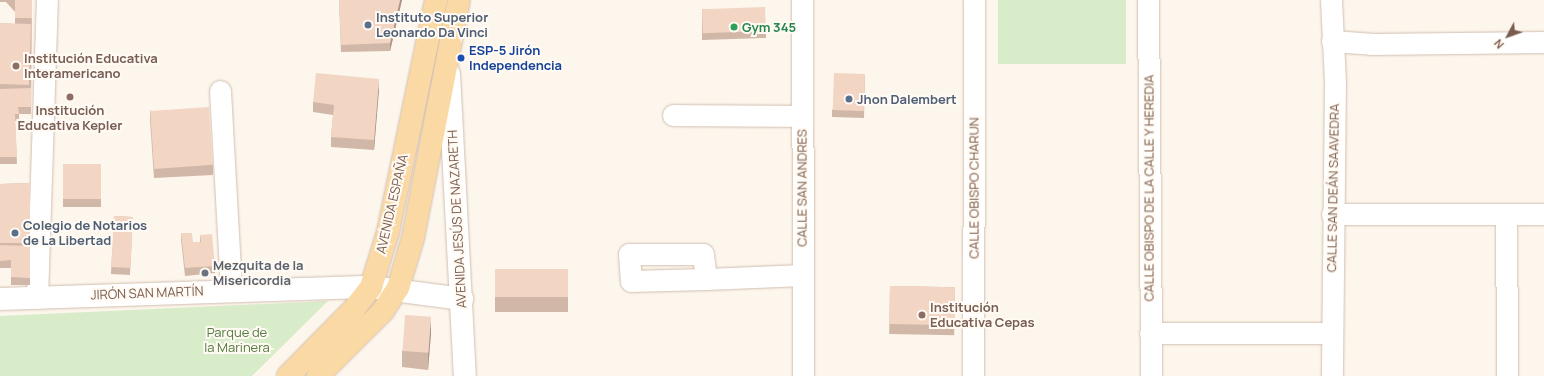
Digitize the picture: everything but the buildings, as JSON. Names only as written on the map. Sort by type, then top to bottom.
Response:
[{"type":"main road","name":"AVENIDA ESPAÑA","points":[[288,376],[354,309],[371,287],[388,232],[436,0]]},
{"type":"main road","name":"AVENIDA ESPAÑA","points":[[318,376],[383,311],[398,288],[413,238],[459,0]]},
{"type":"street","points":[[37,298],[47,0]]},
{"type":"street","name":"CALLE SAN ANDRES","points":[[802,0],[803,376]]},
{"type":"street","name":"CALLE OBISPO CHARUN","points":[[973,376],[974,0]]},
{"type":"street","name":"CALLE OBISPO DE LA CALLE Y HEREDIA","points":[[1148,0],[1151,376]]},
{"type":"street","name":"CALLE SAN DEÁN SAAVEDRA","points":[[1331,0],[1335,81],[1332,214],[1332,376]]},
{"type":"street","points":[[1332,41],[1371,44],[1544,42]]},
{"type":"street","name":"AVENIDA JESÚS DE NAZARETH","points":[[448,62],[465,376]]},
{"type":"street","points":[[220,91],[231,290]]},
{"type":"street","points":[[673,115],[802,116]]},
{"type":"street","points":[[1332,214],[1544,214]]},
{"type":"street","points":[[1506,214],[1507,376]]},
{"type":"street","points":[[706,279],[803,275]]},
{"type":"street","name":"JIRÓN SAN MARTÍN","points":[[0,299],[231,290],[371,287],[398,288],[462,299]]},
{"type":"street","points":[[1150,333],[1332,333]]},
{"type":"green space","points":[[998,0],[1126,0],[1126,64],[998,64]]},
{"type":"green space","name":"Parque de la Marinera","points":[[328,301],[252,376],[0,376],[0,316]]},
{"type":"place","name":"Instituto Superior Leonardo Da Vinci","points":[[368,25]]},
{"type":"place","name":"Gym 345","points":[[734,27]]},
{"type":"place","name":"ESP-5 Jirón Independencia","points":[[461,58]]},
{"type":"place","name":"Institución Educativa Interamericano","points":[[16,66]]},
{"type":"place","name":"Institución Educativa Kepler","points":[[70,97]]},
{"type":"place","name":"Jhon Dalembert","points":[[849,99]]},
{"type":"place","name":"Colegio de Notarios de La Libertad","points":[[15,233]]},
{"type":"place","name":"Mezquita de la Misericordia","points":[[205,273]]},
{"type":"place","name":"Institución Educativa Cepas","points":[[922,315]]}]
